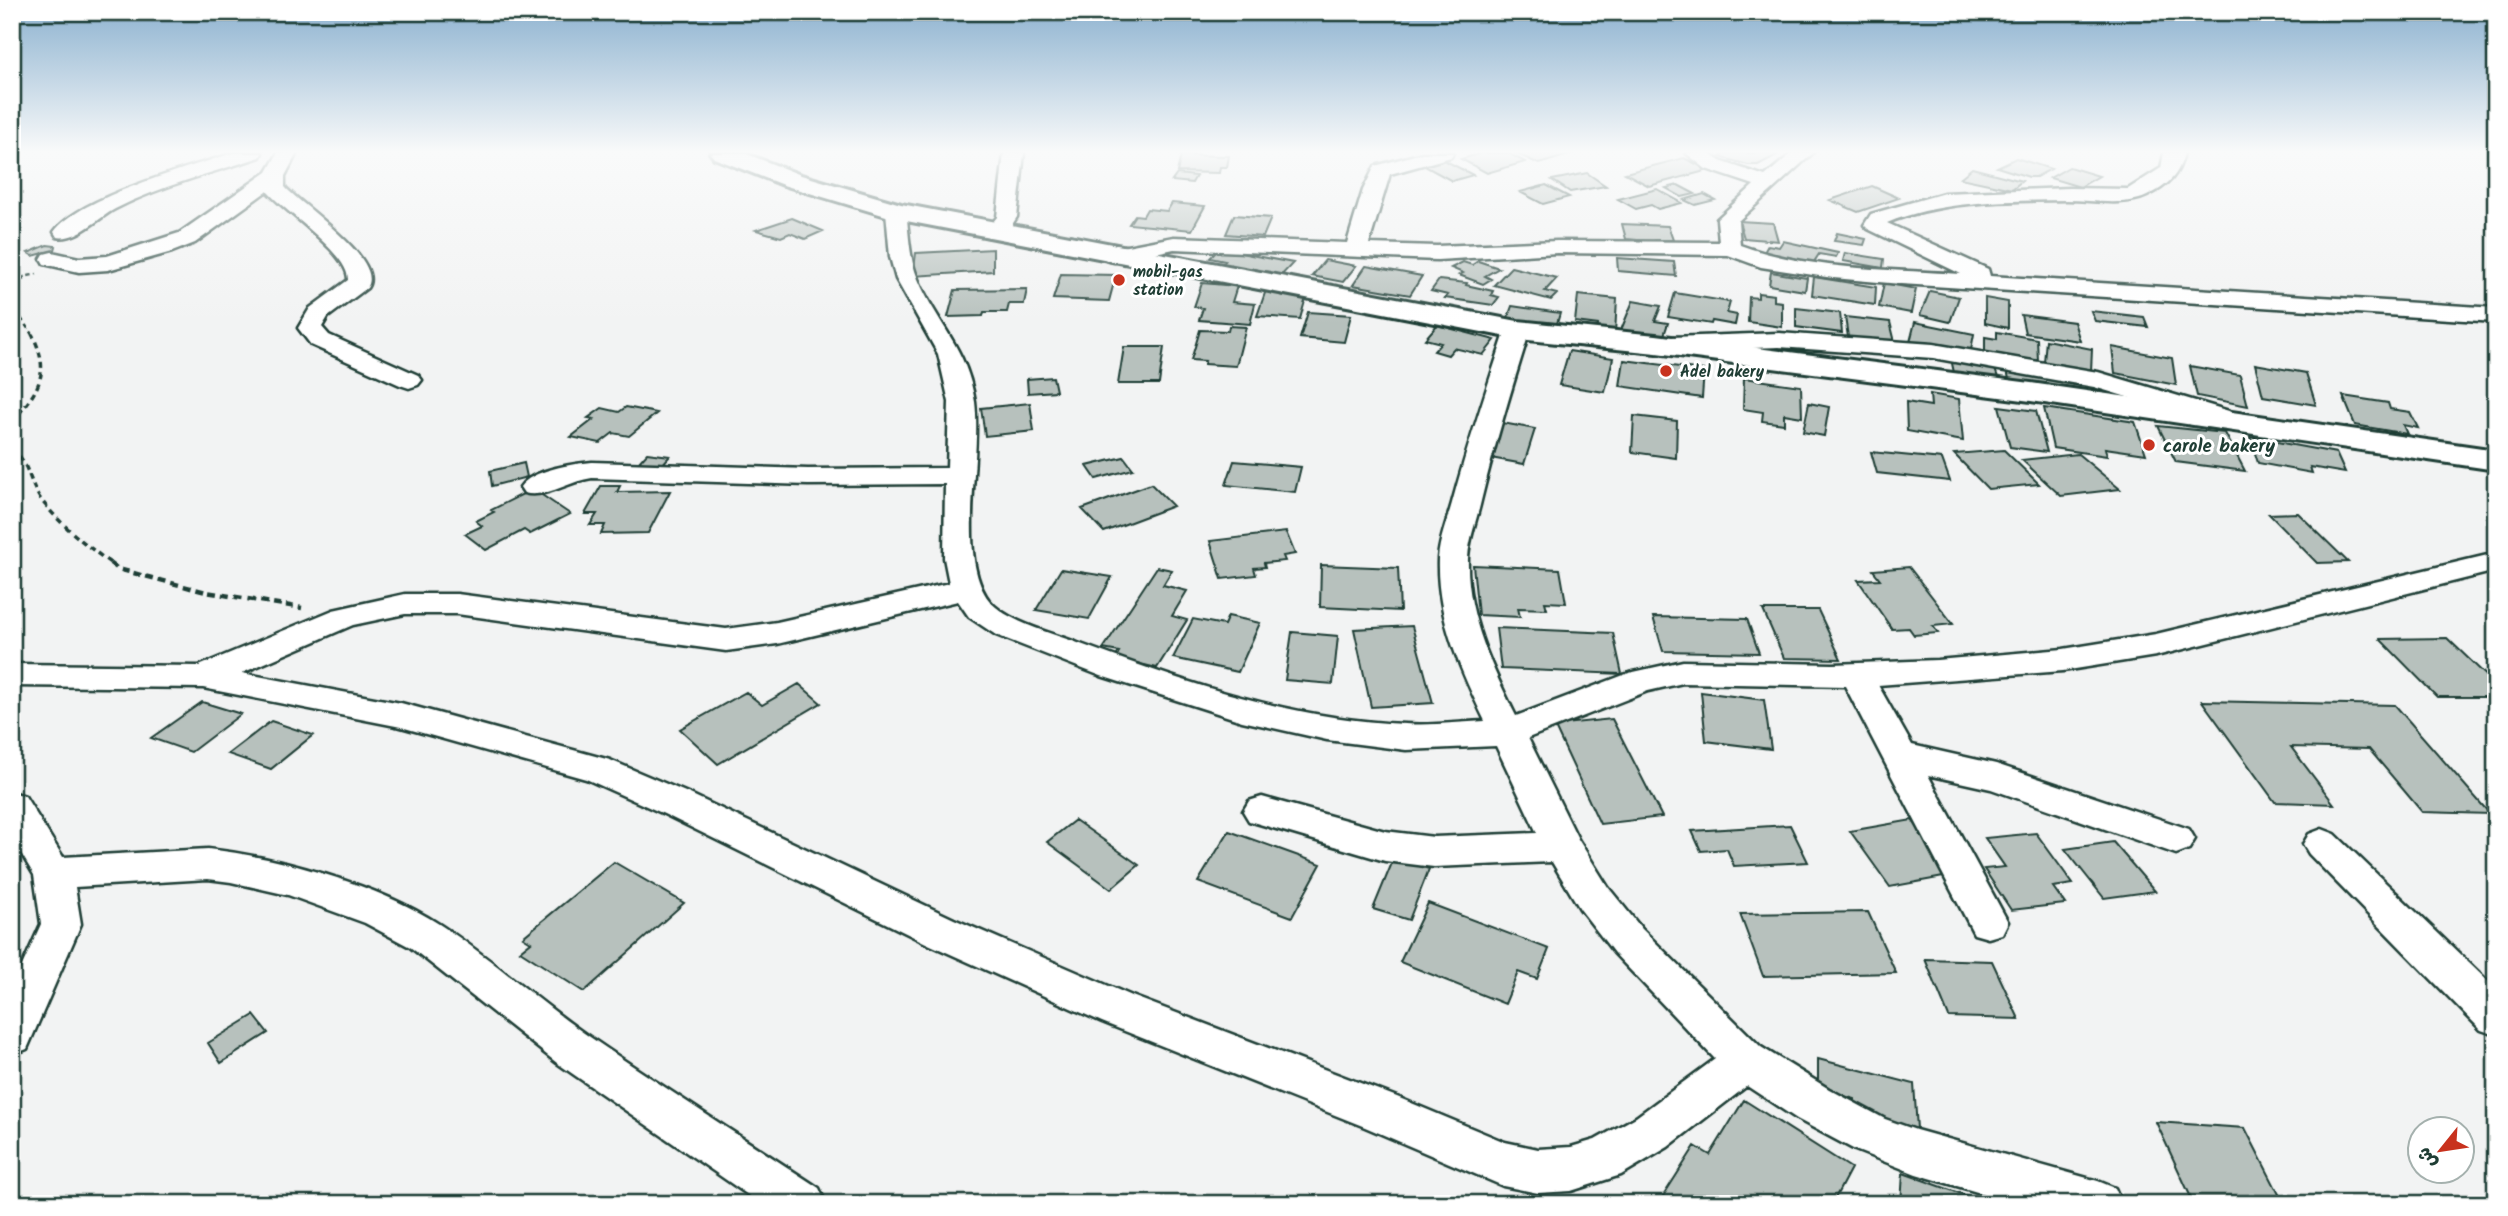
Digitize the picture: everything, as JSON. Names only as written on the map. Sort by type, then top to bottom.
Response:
[{"type":"main road","points":[[892,210],[996,232],[1518,330],[1656,344],[2230,420],[2496,460]]},
{"type":"street","points":[[65,232],[97,210]]},
{"type":"street","points":[[52,259],[79,265],[108,263],[187,238],[227,210]]},
{"type":"street","points":[[295,210],[352,261],[359,272],[359,283],[318,313],[310,328],[320,340],[409,380]]},
{"type":"street","points":[[996,232],[1007,217],[1008,210]]},
{"type":"street","points":[[1356,250],[1367,210]]},
{"type":"street","points":[[1730,249],[1727,219],[1738,210]]},
{"type":"street","points":[[1907,210],[1878,218],[1875,225],[1967,270],[2049,288]]},
{"type":"street","points":[[896,211],[901,257],[907,279],[950,354],[962,401],[964,454],[960,476],[959,558],[966,589],[981,610],[1007,628],[1113,668],[1242,709],[1327,728],[1406,737],[1507,733],[1641,681],[1683,672],[1856,674],[1937,671],[2063,660],[2155,645],[2496,562]]},
{"type":"street","points":[[1114,254],[1174,243],[1437,253],[1557,247],[1730,249],[1761,260],[1833,271],[2049,288],[2496,315]]},
{"type":"street","points":[[1518,330],[1483,438],[1453,556],[1454,583],[1461,620],[1476,668],[1563,848],[1594,898],[1628,941],[1746,1060],[1813,1104],[1871,1135],[1916,1152],[2098,1204]]},
{"type":"street","points":[[534,487],[570,472],[592,470],[808,477],[960,476]]},
{"type":"street","points":[[203,677],[344,617],[405,604],[457,604],[726,640],[777,633],[966,589]]},
{"type":"street","points":[[1856,674],[1989,922]]},
{"type":"street","points":[[12,675],[203,677],[401,715],[597,768],[940,931],[1117,1009],[1381,1112],[1503,1164],[1538,1171],[1571,1170],[1605,1158],[1652,1132],[1746,1060]]},
{"type":"street","points":[[1898,755],[1996,777],[2176,839]]},
{"type":"street","points":[[12,806],[54,873],[61,924],[12,1035]]},
{"type":"street","points":[[1262,811],[1385,846],[1434,852],[1563,848]]},
{"type":"street","points":[[2322,844],[2496,1017]]},
{"type":"street","points":[[54,873],[208,864],[233,866],[395,918],[424,935],[571,1049],[802,1204]]},
{"type":"path","points":[[12,305],[33,334],[43,359],[37,390],[12,422]]},
{"type":"path","points":[[12,450],[20,456],[40,499],[83,543],[118,569],[206,593],[344,617]]},
{"type":"building","points":[[1147,210],[1203,210],[1192,230],[1129,224],[1135,215],[1143,216]]},
{"type":"building","points":[[1234,215],[1271,218],[1263,237],[1226,234]]},
{"type":"building","points":[[792,218],[823,231],[805,239],[790,233],[781,237],[756,230]]},
{"type":"building","points":[[1739,221],[1773,223],[1778,241],[1744,238]]},
{"type":"building","points":[[1622,224],[1668,226],[1673,240],[1655,240],[1656,244],[1638,243],[1637,240],[1626,239]]},
{"type":"building","points":[[1837,233],[1866,239],[1864,245],[1834,241]]},
{"type":"building","points":[[1783,241],[1838,253],[1836,257],[1819,254],[1812,265],[1763,254],[1768,245],[1779,247]]},
{"type":"building","points":[[47,245],[56,246],[55,250],[33,256],[28,253]]},
{"type":"building","points":[[993,249],[993,271],[913,276],[916,253]]},
{"type":"building","points":[[1219,249],[1293,263],[1279,278],[1219,266],[1225,261],[1210,258]]},
{"type":"building","points":[[1845,253],[1884,259],[1883,268],[1843,261]]},
{"type":"building","points":[[1617,258],[1674,262],[1676,276],[1618,271]]},
{"type":"building","points":[[1325,260],[1356,266],[1343,282],[1312,276]]},
{"type":"building","points":[[1478,261],[1499,268],[1485,276],[1491,279],[1483,284],[1459,275],[1463,273],[1451,268],[1463,262],[1472,265]]},
{"type":"building","points":[[1366,266],[1422,276],[1410,295],[1353,285]]},
{"type":"building","points":[[1511,267],[1557,278],[1545,291],[1557,294],[1551,300],[1494,285]]},
{"type":"building","points":[[1771,272],[1807,278],[1805,291],[1769,285]]},
{"type":"building","points":[[1061,274],[1116,275],[1109,301],[1053,299]]},
{"type":"building","points":[[1814,277],[1876,287],[1875,305],[1812,295]]},
{"type":"building","points":[[1439,280],[1467,283],[1466,285],[1493,291],[1491,295],[1499,297],[1493,305],[1445,298],[1448,295],[1431,291]]},
{"type":"building","points":[[1202,283],[1237,286],[1232,302],[1255,304],[1250,324],[1199,320],[1203,308],[1194,307]]},
{"type":"building","points":[[1884,283],[1916,289],[1911,313],[1879,307]]},
{"type":"building","points":[[1027,289],[1024,304],[1009,304],[1007,312],[948,317],[955,290]]},
{"type":"building","points":[[1266,290],[1307,294],[1300,319],[1257,316]]},
{"type":"building","points":[[1930,291],[1959,297],[1950,322],[1920,315]]},
{"type":"building","points":[[1675,293],[1730,302],[1727,313],[1737,315],[1735,325],[1668,317]]},
{"type":"building","points":[[1758,293],[1774,295],[1774,301],[1782,302],[1782,327],[1748,322],[1749,297],[1758,298]]},
{"type":"building","points":[[1578,295],[1617,299],[1615,333],[1598,331],[1598,325],[1575,322]]},
{"type":"building","points":[[1985,298],[2008,302],[2008,328],[1985,323]]},
{"type":"building","points":[[1633,301],[1661,306],[1655,321],[1668,323],[1663,338],[1621,330]]},
{"type":"building","points":[[1512,306],[1560,313],[1556,327],[1507,320]]},
{"type":"building","points":[[1796,308],[1840,313],[1842,333],[1796,327]]},
{"type":"building","points":[[2091,311],[2144,317],[2148,327],[2095,321]]},
{"type":"building","points":[[1308,312],[1351,315],[1344,342],[1300,338]]},
{"type":"building","points":[[2021,315],[2074,322],[2080,341],[2025,333]]},
{"type":"building","points":[[1845,317],[1890,322],[1895,342],[1848,337]]},
{"type":"building","points":[[1915,322],[1974,334],[1970,355],[1910,342]]},
{"type":"building","points":[[1437,325],[1495,340],[1483,355],[1454,348],[1448,355],[1434,351],[1441,343],[1425,339]]},
{"type":"building","points":[[1229,326],[1246,327],[1236,366],[1204,364],[1205,361],[1191,360],[1200,330],[1228,331]]},
{"type":"building","points":[[1997,332],[2037,339],[2038,361],[1985,352],[1985,337],[1997,339]]},
{"type":"building","points":[[2046,340],[2092,349],[2091,371],[2044,362]]},
{"type":"building","points":[[1124,347],[1164,347],[1159,384],[1118,384]]},
{"type":"building","points":[[2112,347],[2172,358],[2176,385],[2115,373]]},
{"type":"building","points":[[1569,351],[1613,358],[1605,392],[1559,385]]},
{"type":"building","points":[[1951,359],[1993,364],[2000,383],[1955,377]]},
{"type":"building","points":[[1624,360],[1704,370],[1702,398],[1620,386]]},
{"type":"building","points":[[2255,364],[2306,373],[2316,405],[2263,396]]},
{"type":"building","points":[[2190,366],[2240,375],[2248,406],[2197,396]]},
{"type":"building","points":[[2007,369],[2093,386],[2097,398],[2010,385]]},
{"type":"building","points":[[1053,377],[1056,391],[1028,393],[1027,379]]},
{"type":"building","points":[[1744,378],[1801,386],[1802,417],[1784,414],[1784,424],[1762,421],[1763,412],[1743,409]]},
{"type":"building","points":[[1930,394],[1959,399],[1963,441],[1907,431],[1906,402],[1931,406]]},
{"type":"building","points":[[2343,396],[2388,403],[2390,409],[2410,412],[2418,428],[2403,425],[2407,434],[2355,425]]},
{"type":"building","points":[[1030,403],[1034,431],[985,436],[981,408]]},
{"type":"building","points":[[1809,403],[1829,407],[1824,436],[1803,432]]},
{"type":"building","points":[[1999,406],[2036,411],[2047,452],[2010,447]]},
{"type":"building","points":[[626,407],[657,413],[629,436],[613,433],[600,443],[571,437],[594,419],[588,418],[602,408],[619,412]]},
{"type":"building","points":[[2044,408],[2135,422],[2146,454],[2105,448],[2107,456],[2053,448]]},
{"type":"building","points":[[1634,416],[1677,421],[1676,458],[1632,452]]},
{"type":"building","points":[[1497,422],[1535,429],[1524,464],[1485,457]]},
{"type":"building","points":[[2158,426],[2225,433],[2245,471],[2176,462]]},
{"type":"building","points":[[2250,437],[2336,453],[2345,473],[2310,467],[2312,473],[2258,463]]},
{"type":"building","points":[[2004,450],[2039,484],[1988,489],[1954,454]]},
{"type":"building","points":[[1871,452],[1942,459],[1950,481],[1877,473]]},
{"type":"building","points":[[647,453],[670,456],[661,466],[638,463]]},
{"type":"building","points":[[2078,454],[2120,489],[2061,496],[2022,460]]},
{"type":"building","points":[[1124,457],[1133,469],[1096,479],[1087,466]]},
{"type":"building","points":[[1234,461],[1301,467],[1295,492],[1226,485]]},
{"type":"building","points":[[524,463],[527,477],[492,486],[490,471]]},
{"type":"building","points":[[1151,484],[1173,506],[1104,532],[1082,509]]},
{"type":"building","points":[[601,486],[620,486],[617,492],[670,491],[648,533],[601,534],[605,525],[590,525],[597,514],[585,514]]},
{"type":"building","points":[[533,489],[570,514],[530,534],[524,530],[486,550],[465,534],[482,526],[476,521],[494,512],[491,510]]},
{"type":"building","points":[[2298,513],[2348,562],[2317,563],[2269,514]]},
{"type":"building","points":[[1286,532],[1295,554],[1283,556],[1285,561],[1264,563],[1265,567],[1254,568],[1256,575],[1222,579],[1210,541]]},
{"type":"building","points":[[1321,565],[1398,568],[1400,611],[1320,607]]},
{"type":"building","points":[[1473,565],[1560,569],[1566,603],[1545,602],[1547,609],[1518,608],[1520,617],[1478,615]]},
{"type":"building","points":[[1157,567],[1172,570],[1163,585],[1187,591],[1172,616],[1187,620],[1157,668],[1115,658],[1119,652],[1103,649]]},
{"type":"building","points":[[1909,567],[1953,624],[1933,626],[1938,633],[1914,635],[1909,628],[1892,629],[1858,580],[1880,579],[1873,570]]},
{"type":"building","points":[[1061,569],[1112,577],[1089,619],[1036,610]]},
{"type":"building","points":[[1763,610],[1818,610],[1841,659],[1784,658]]},
{"type":"building","points":[[1228,616],[1260,623],[1238,672],[1173,658],[1193,619],[1224,625]]},
{"type":"building","points":[[1653,617],[1747,619],[1759,653],[1663,651]]},
{"type":"building","points":[[1412,626],[1433,703],[1371,707],[1354,629]]},
{"type":"building","points":[[1496,628],[1613,633],[1622,674],[1501,669]]},
{"type":"building","points":[[1292,632],[1338,636],[1333,684],[1285,680]]},
{"type":"building","points":[[2447,638],[2496,685],[2496,697],[2437,697],[2380,639]]},
{"type":"building","points":[[799,684],[821,703],[718,764],[680,729],[746,692],[762,705]]},
{"type":"building","points":[[1701,692],[1764,700],[1771,749],[1706,741]]},
{"type":"building","points":[[2202,701],[2395,705],[2490,814],[2422,812],[2369,749],[2291,747],[2334,804],[2275,802]]},
{"type":"building","points":[[202,702],[241,714],[191,752],[151,738]]},
{"type":"building","points":[[1612,719],[1662,817],[1600,824],[1554,725]]},
{"type":"building","points":[[271,721],[313,735],[271,769],[228,754]]},
{"type":"building","points":[[1075,820],[1139,865],[1111,889],[1047,842]]},
{"type":"building","points":[[1912,820],[1954,875],[1890,887],[1850,831]]},
{"type":"building","points":[[1790,825],[1808,862],[1734,866],[1727,849],[1701,851],[1692,831]]},
{"type":"building","points":[[1229,831],[1321,864],[1292,917],[1198,882]]},
{"type":"building","points":[[2036,833],[2073,884],[2053,887],[2065,904],[2011,910],[1984,869],[2005,867],[1985,838]]},
{"type":"building","points":[[2113,842],[2155,891],[2104,898],[2065,849]]},
{"type":"building","points":[[1394,858],[1429,869],[1409,920],[1373,909]]},
{"type":"building","points":[[614,862],[684,903],[584,992],[520,951],[531,942],[523,937]]},
{"type":"building","points":[[1428,903],[1549,949],[1537,979],[1518,972],[1505,1004],[1400,962]]},
{"type":"building","points":[[1868,912],[1896,973],[1763,976],[1740,914]]},
{"type":"building","points":[[1925,959],[1992,961],[2019,1019],[1949,1017]]},
{"type":"building","points":[[254,1015],[268,1033],[221,1063],[208,1043]]},
{"type":"building","points":[[1818,1059],[1914,1084],[1917,1129],[1855,1113],[1855,1099],[1818,1089]]},
{"type":"building","points":[[1744,1100],[1851,1168],[1832,1204],[1658,1204],[1695,1146],[1710,1155]]},
{"type":"building","points":[[2156,1122],[2245,1128],[2284,1204],[2194,1204]]},
{"type":"building","points":[[1903,1173],[1990,1204],[1901,1204]]},
{"type":"place","name":"mobil-gas station","points":[[1119,280]]},
{"type":"place","name":"Adel bakery","points":[[1666,371]]},
{"type":"place","name":"carole bakery","points":[[2149,445]]}]
